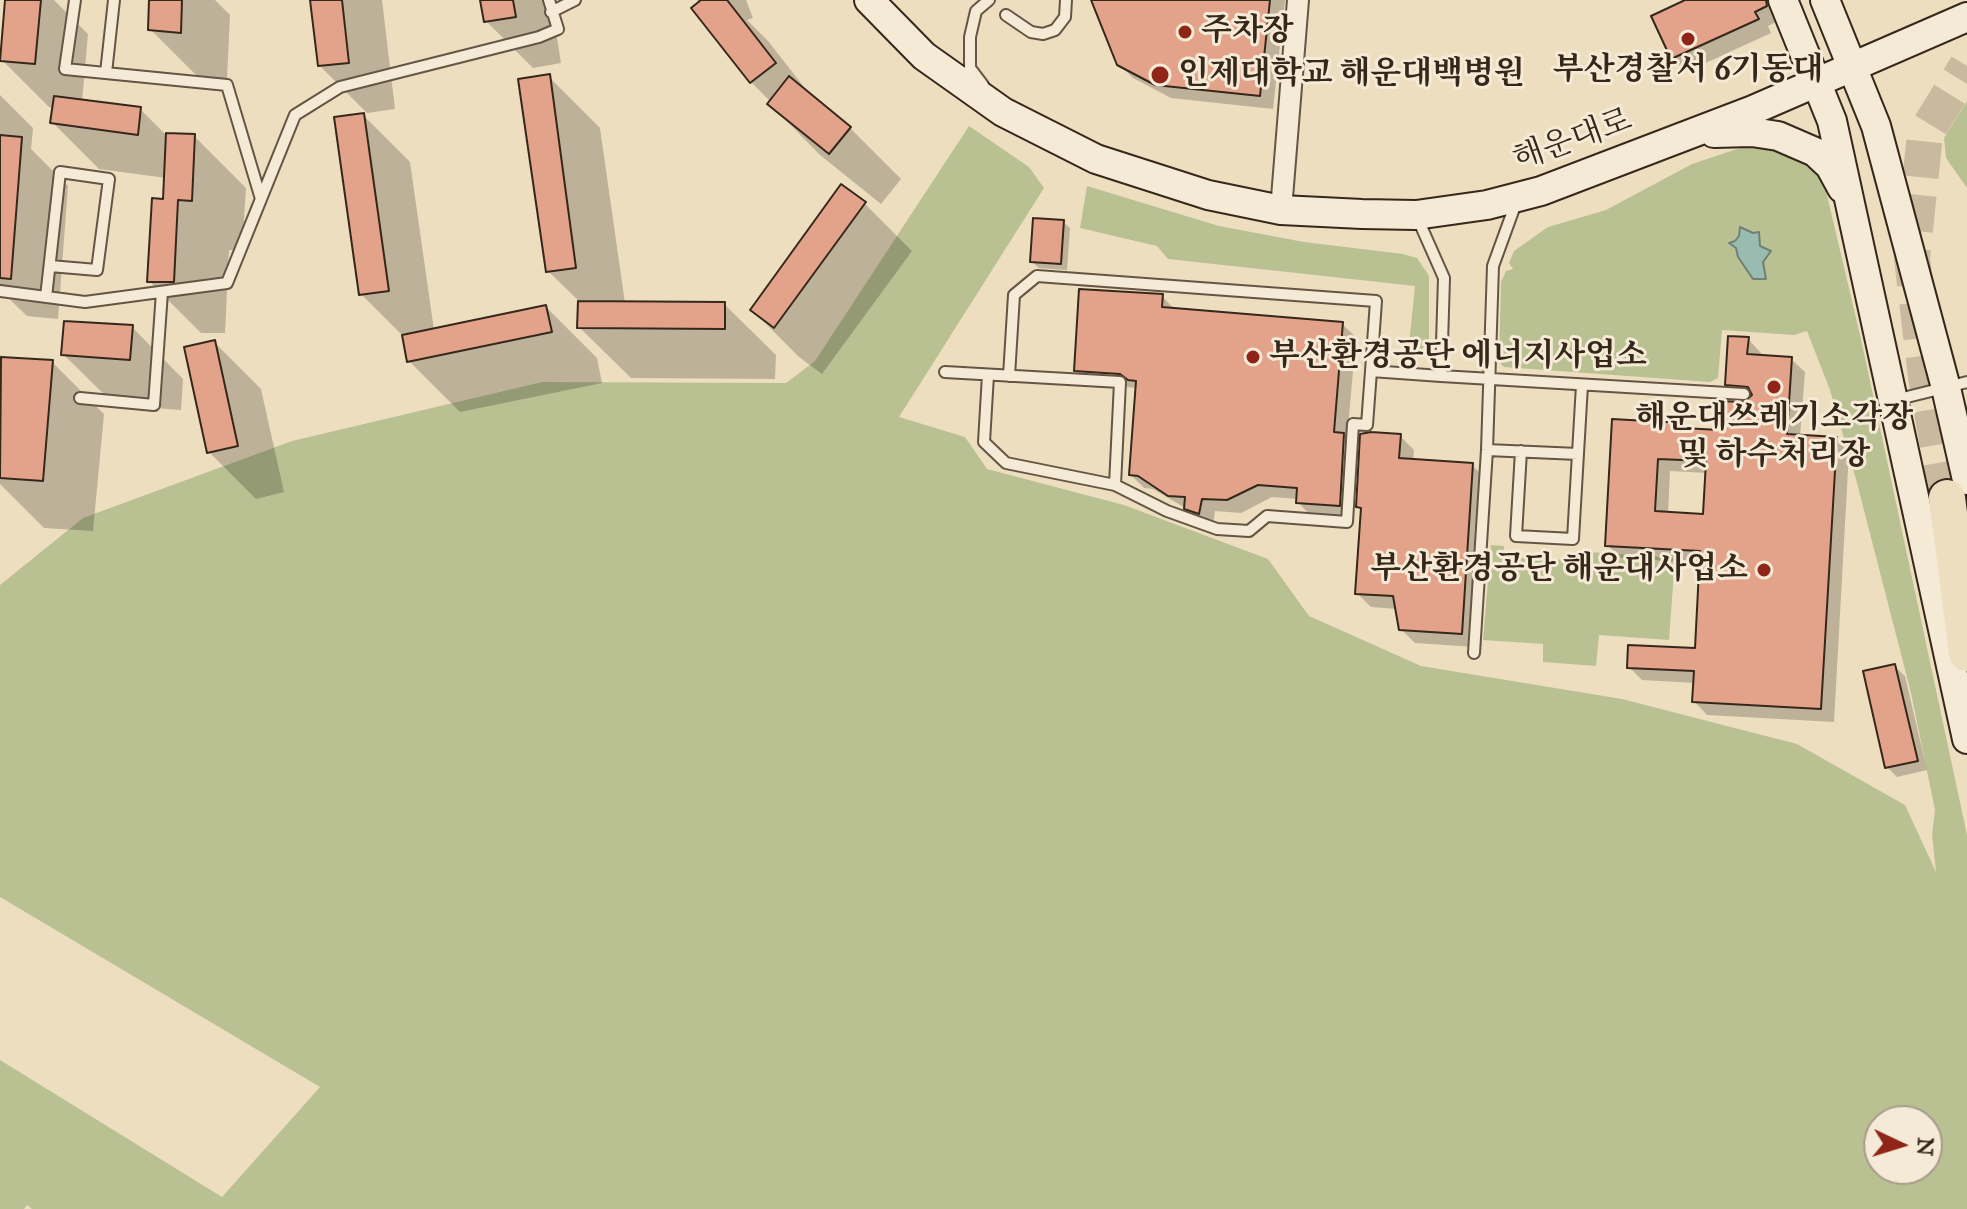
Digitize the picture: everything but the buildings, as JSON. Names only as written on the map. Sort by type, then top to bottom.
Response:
[{"type":"highway","points":[[1967,563],[1947,498],[1967,653]]},
{"type":"main road","name":"해운대로","points":[[869,0],[924,56],[1003,112],[1096,159],[1208,195],[1281,210],[1416,215],[1487,205],[1541,191],[1961,27]]},
{"type":"main road","points":[[1783,0],[1832,121],[1967,739]]},
{"type":"main road","points":[[1825,0],[1876,126],[1956,385],[1967,480]]},
{"type":"main road","points":[[1689,134],[1752,132],[1778,136],[1815,152],[1830,166],[1850,202]]},
{"type":"street","points":[[1281,210],[1298,0]]},
{"type":"lane","points":[[75,0],[65,69],[227,85],[261,199]]},
{"type":"lane","points":[[106,73],[114,0]]},
{"type":"lane","points":[[0,291],[85,302],[227,283],[295,115],[340,87],[539,37],[558,29],[549,0]]},
{"type":"lane","points":[[551,12],[575,0]]},
{"type":"lane","points":[[989,0],[976,11],[970,37],[970,68],[1003,112]]},
{"type":"lane","points":[[1006,15],[1031,32],[1043,34],[1055,30],[1065,17],[1066,0]]},
{"type":"lane","points":[[46,297],[60,172],[109,179],[97,270],[50,266]]},
{"type":"lane","points":[[1474,653],[1487,450],[1493,266],[1518,197]]},
{"type":"lane","points":[[1416,215],[1444,278],[1441,376]]},
{"type":"lane","points":[[988,375],[984,442],[1006,463],[1115,485],[1167,511],[1217,529],[1249,531],[1267,516],[1347,522],[1353,424],[1367,425],[1376,301],[1037,276],[1014,295],[1009,376]]},
{"type":"lane","points":[[80,398],[154,405],[162,292]]},
{"type":"lane","points":[[1371,371],[1744,394]]},
{"type":"lane","points":[[945,372],[1120,382],[1115,485]]},
{"type":"lane","points":[[1521,451],[1516,536],[1573,539],[1582,385]]},
{"type":"lane","points":[[1893,400],[1956,385]]},
{"type":"lane","points":[[1487,450],[1578,454]]},
{"type":"green space","points":[[1967,101],[1967,188],[1946,158],[1944,138]]},
{"type":"green space","points":[[969,126],[1029,167],[1044,188],[899,417],[965,437],[987,469],[1124,505],[1268,559],[1309,616],[1421,666],[1622,699],[1797,744],[1905,805],[1936,872],[1932,835],[1935,810],[1911,693],[1857,483],[1830,390],[1807,331],[1794,335],[1722,330],[1718,378],[1710,382],[1504,367],[1499,362],[1501,282],[1506,271],[1513,269],[1509,263],[1514,251],[1548,227],[1606,210],[1692,164],[1755,143],[1799,154],[1822,174],[1861,339],[1967,835],[1967,1209],[32,1209],[27,1205],[24,1209],[0,1209],[0,1060],[222,1197],[320,1087],[0,897],[0,585],[83,518],[292,441],[542,382],[786,383],[815,361]]},
{"type":"green space","points":[[1087,186],[1219,226],[1417,258],[1429,276],[1429,339],[1422,350],[1408,354],[1415,286],[1168,259],[1157,246],[1080,228]]},
{"type":"green space","points":[[1491,545],[1504,546],[1503,557],[1589,561],[1590,552],[1675,558],[1669,640],[1599,635],[1596,666],[1543,662],[1543,644],[1483,640]]},
{"type":"water","points":[[1740,227],[1753,233],[1759,232],[1760,246],[1771,251],[1763,262],[1766,279],[1753,279],[1738,257],[1736,248],[1729,243],[1739,236]]},
{"type":"tunnel","points":[[1947,498],[1926,377],[1912,258],[1925,134],[1967,66]]},
{"type":"place","name":"주차장","points":[[1185,32]]},
{"type":"place","name":"부산경찰서 6기동대","points":[[1688,39]]},
{"type":"place","name":"인제대학교 해운대백병원","points":[[1160,75]]},
{"type":"place","name":"부산환경공단 에너지사업소","points":[[1253,357]]},
{"type":"place","name":"해운대쓰레기소각장 및 하수처리장","points":[[1774,387]]},
{"type":"place","name":"부산환경공단 해운대사업소","points":[[1764,570]]}]
